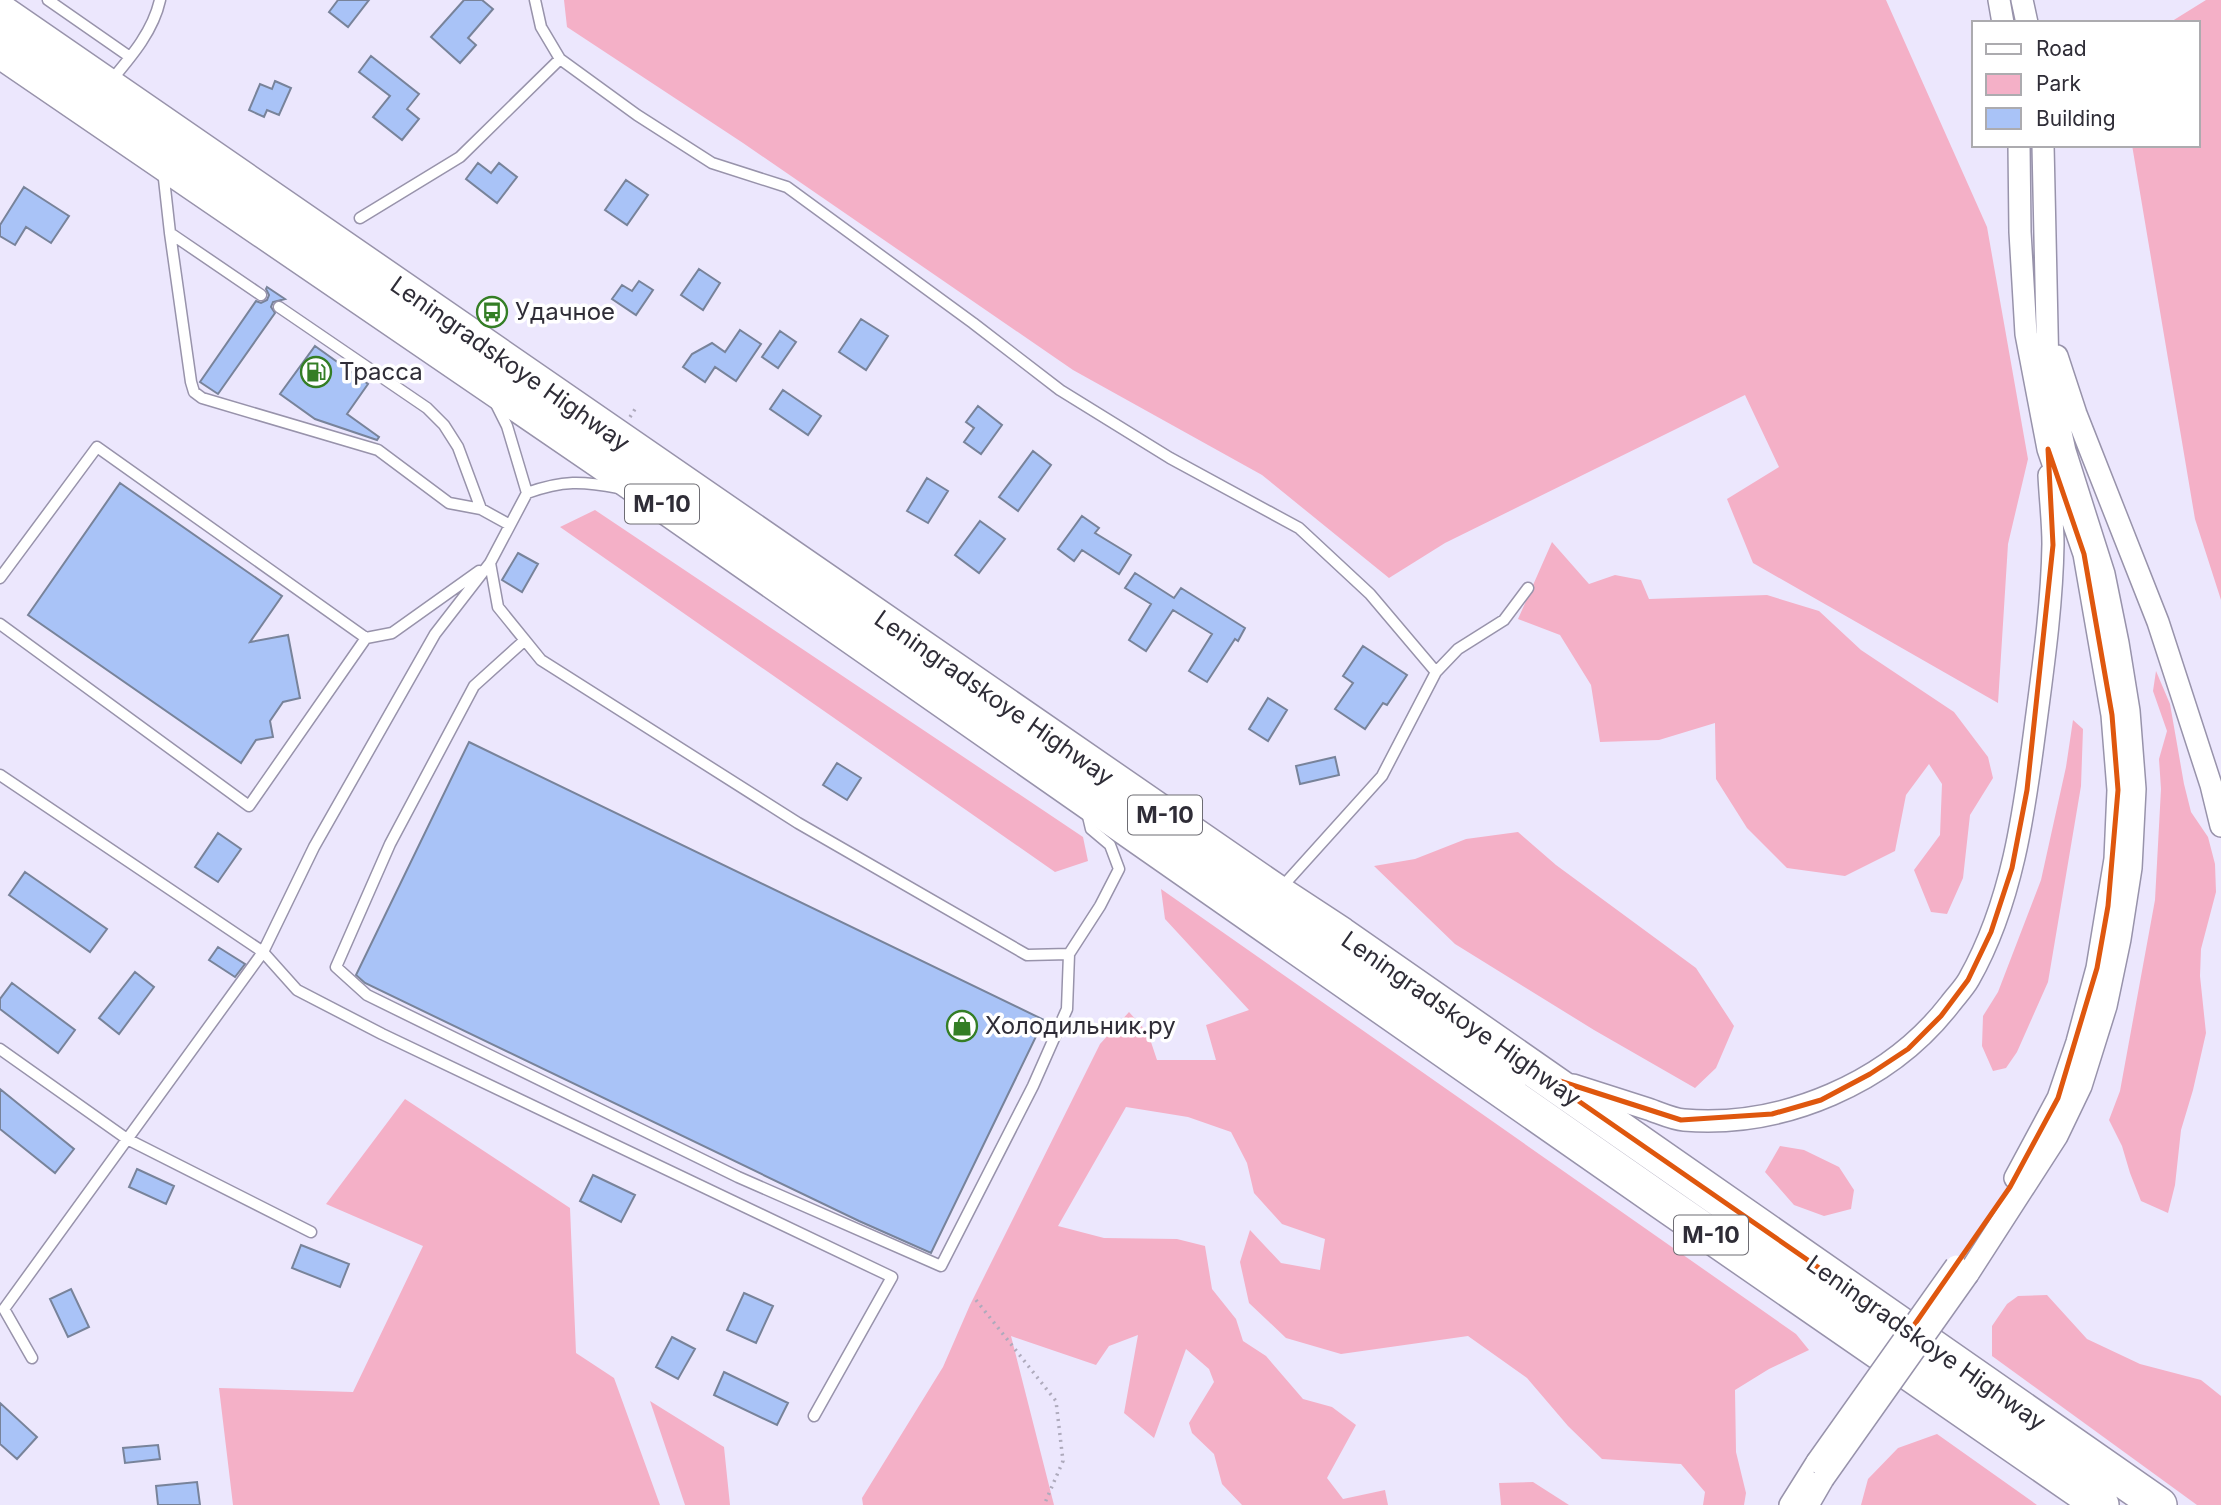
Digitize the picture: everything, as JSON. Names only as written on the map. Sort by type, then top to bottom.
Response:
[{"type":"highway","name":"Leningradskoye Highway","points":[[0,12],[1341,935],[2159,1505]]},
{"type":"highway","name":"Leningradskoye Highway","points":[[0,50],[485,381],[2101,1505]]},
{"type":"street","points":[[1999,0],[2003,21]]},
{"type":"street","points":[[2022,0],[2027,21]]},
{"type":"street","points":[[1541,1075],[1681,1120],[1728,1121],[1772,1114],[1821,1100],[1870,1074],[1908,1049],[1941,1016],[1968,980],[1992,932],[2012,868],[2027,790],[2046,633],[2053,545],[2048,449],[2026,334],[2020,232],[2019,147]]},
{"type":"street","points":[[1790,1505],[1820,1470],[2057,1136],[2081,1086],[2106,1006],[2120,939],[2131,868],[2135,789],[2129,710],[2104,574],[2065,451],[2048,373],[2043,147]]},
{"type":"street","points":[[2048,311],[2058,364],[2158,622],[2211,785],[2221,826]]},
{"type":"street","points":[[1962,1270],[2058,1098],[2077,1042],[2096,968],[2115,859],[2118,790],[2112,715],[2084,554],[2048,449]]},
{"type":"street","points":[[1808,1505],[1820,1470]]},
{"type":"lane","points":[[48,0],[130,57]]},
{"type":"lane","points":[[107,84],[130,57],[157,16],[160,0]]},
{"type":"lane","points":[[535,0],[541,27],[560,59],[637,115],[712,163],[787,187],[1060,390],[1170,458],[1299,528],[1370,594],[1436,672]]},
{"type":"lane","points":[[360,218],[460,158],[560,59]]},
{"type":"lane","points":[[162,160],[194,392],[202,398],[378,450],[449,503],[481,509],[510,525]]},
{"type":"lane","points":[[170,233],[261,295]]},
{"type":"lane","points":[[279,307],[427,408],[444,425],[458,447],[481,509]]},
{"type":"lane","points":[[485,381],[507,426],[527,493]]},
{"type":"lane","points":[[0,578],[97,447],[366,638],[392,634],[490,564]]},
{"type":"lane","points":[[32,1358],[2,1311],[263,952],[314,847],[435,634],[490,564],[527,493],[551,484],[585,481],[646,493]]},
{"type":"lane","points":[[490,564],[498,607],[541,660],[810,830],[1027,955],[1069,954]]},
{"type":"lane","points":[[1277,893],[1382,776],[1436,672],[1458,649],[1504,620],[1528,588]]},
{"type":"lane","points":[[0,624],[249,806],[366,638]]},
{"type":"lane","points":[[525,640],[474,686],[390,844],[336,967],[367,995],[738,1177],[941,1266],[1033,1086],[1067,1009],[1069,954],[1100,906],[1119,869],[1110,845],[1091,829],[1085,799]]},
{"type":"lane","points":[[0,775],[263,952],[297,990],[382,1034],[891,1277],[814,1416]]},
{"type":"lane","points":[[0,1049],[127,1139],[311,1232]]},
{"type":"path","points":[[976,1300],[1056,1401],[1063,1461],[1044,1505]]},
{"type":"highlighted area","points":[[2048,449],[2084,554],[2112,715],[2118,790],[2108,906],[2097,968],[2058,1098],[2010,1187],[1910,1331],[1541,1075],[1681,1120],[1772,1114],[1821,1100],[1870,1074],[1908,1049],[1941,1016],[1968,980],[1991,932],[2012,868],[2027,790],[2053,545]]},
{"type":"green space","points":[[564,0],[1886,0],[1987,227],[2028,459],[2008,544],[1998,703],[1753,563],[1727,499],[1779,467],[1745,395],[1445,543],[1389,578],[1262,475],[1073,370],[743,143],[567,27]]},
{"type":"green space","points":[[2206,0],[2221,0],[2221,600],[2195,519],[2132,147],[2200,147],[2200,21],[2172,21]]},
{"type":"green space","points":[[595,510],[1083,837],[1088,861],[1055,872],[560,527]]},
{"type":"green space","points":[[1552,542],[1589,584],[1615,575],[1641,580],[1649,599],[1767,595],[1819,611],[1861,650],[1954,712],[1988,757],[1993,778],[1970,815],[1963,878],[1947,914],[1931,912],[1914,870],[1940,835],[1942,784],[1929,764],[1906,795],[1895,851],[1845,876],[1787,868],[1747,828],[1716,779],[1715,723],[1659,740],[1600,742],[1591,685],[1560,635],[1518,619]]},
{"type":"green space","points":[[2156,671],[2170,704],[2191,812],[2208,837],[2215,864],[2216,892],[2201,949],[2200,976],[2206,1033],[2181,1130],[2175,1185],[2168,1213],[2141,1201],[2122,1146],[2109,1120],[2120,1091],[2155,900],[2161,789],[2159,759],[2167,731],[2153,691]]},
{"type":"green space","points":[[2073,720],[2083,729],[2081,786],[2048,982],[2017,1052],[2006,1068],[1993,1071],[1982,1046],[1983,1016],[1998,992],[2041,880],[2066,767]]},
{"type":"green space","points":[[1518,832],[1556,865],[1696,968],[1734,1026],[1716,1068],[1695,1088],[1594,1030],[1455,944],[1374,866],[1415,859],[1466,839]]},
{"type":"green space","points":[[1161,889],[1796,1334],[1809,1350],[1769,1369],[1735,1390],[1736,1452],[1746,1493],[1744,1505],[1703,1505],[1705,1492],[1681,1464],[1602,1459],[1568,1426],[1527,1378],[1468,1336],[1341,1354],[1286,1338],[1249,1303],[1240,1262],[1250,1230],[1281,1263],[1320,1270],[1325,1239],[1282,1224],[1254,1193],[1247,1163],[1231,1132],[1188,1117],[1126,1107],[1058,1226],[1104,1238],[1177,1239],[1205,1246],[1212,1289],[1236,1319],[1243,1341],[1266,1356],[1303,1399],[1332,1407],[1356,1425],[1327,1478],[1343,1499],[1385,1490],[1388,1505],[1242,1505],[1222,1484],[1214,1454],[1192,1433],[1189,1423],[1214,1382],[1209,1369],[1186,1349],[1154,1438],[1124,1413],[1138,1335],[1109,1346],[1096,1365],[1011,1336],[1054,1505],[863,1505],[862,1498],[943,1367],[970,1305],[1100,1044],[1129,1012],[1148,1033],[1157,1060],[1216,1060],[1206,1025],[1249,1010],[1165,919]]},
{"type":"green space","points":[[405,1099],[570,1208],[576,1353],[614,1378],[660,1505],[233,1505],[219,1388],[353,1392],[423,1246],[326,1204]]},
{"type":"green space","points":[[1780,1146],[1804,1150],[1839,1167],[1854,1190],[1851,1209],[1824,1216],[1794,1205],[1765,1172]]},
{"type":"green space","points":[[2047,1295],[2087,1339],[2140,1364],[2201,1380],[2221,1396],[2221,1505],[2197,1505],[1992,1356],[1992,1326],[2007,1304],[2018,1296]]},
{"type":"green space","points":[[650,1401],[724,1447],[730,1505],[685,1505]]},
{"type":"green space","points":[[1937,1434],[2037,1505],[1861,1505],[1868,1479],[1898,1448]]},
{"type":"green space","points":[[1533,1482],[1569,1505],[1501,1505],[1499,1483]]},
{"type":"building","points":[[338,0],[369,0],[348,27],[329,12]]},
{"type":"building","points":[[464,0],[482,0],[493,9],[468,38],[476,45],[460,63],[431,37]]},
{"type":"building","points":[[371,56],[419,94],[407,109],[419,119],[402,140],[373,117],[390,96],[359,72]]},
{"type":"building","points":[[275,81],[291,88],[279,115],[267,110],[264,117],[249,110],[260,84],[272,89]]},
{"type":"building","points":[[478,163],[491,173],[499,163],[517,177],[497,203],[466,179]]},
{"type":"building","points":[[626,180],[648,195],[627,225],[605,210]]},
{"type":"building","points":[[24,187],[69,216],[51,243],[26,227],[15,245],[0,236],[0,225]]},
{"type":"building","points":[[699,269],[720,283],[703,310],[681,295]]},
{"type":"building","points":[[639,281],[653,290],[636,315],[612,299],[622,285],[632,291]]},
{"type":"building","points":[[267,287],[285,299],[273,302],[271,307],[275,313],[218,394],[200,382],[256,301],[261,303],[267,300]]},
{"type":"building","points":[[861,319],[888,336],[866,370],[839,352]]},
{"type":"building","points":[[740,330],[761,344],[736,381],[715,367],[705,382],[683,367],[692,354],[712,343],[725,352]]},
{"type":"building","points":[[780,331],[796,342],[778,368],[762,357]]},
{"type":"building","points":[[315,346],[368,384],[347,414],[379,437],[377,440],[315,419],[280,394]]},
{"type":"building","points":[[783,390],[821,416],[808,435],[770,409]]},
{"type":"building","points":[[978,406],[1002,425],[981,454],[964,442],[974,428],[966,422]]},
{"type":"building","points":[[1033,451],[1051,465],[1018,511],[999,497]]},
{"type":"building","points":[[927,478],[948,491],[928,523],[907,511]]},
{"type":"building","points":[[120,483],[282,596],[250,642],[288,635],[300,698],[283,702],[270,721],[273,737],[256,740],[241,763],[28,615]]},
{"type":"building","points":[[1082,516],[1099,528],[1095,533],[1131,555],[1119,574],[1082,550],[1074,561],[1058,549]]},
{"type":"building","points":[[980,521],[1005,539],[979,573],[955,555]]},
{"type":"building","points":[[518,553],[538,564],[522,592],[502,580]]},
{"type":"building","points":[[1135,573],[1174,598],[1181,588],[1245,628],[1207,682],[1189,671],[1212,634],[1173,610],[1146,651],[1129,640],[1151,604],[1125,588]]},
{"type":"building","points":[[1363,646],[1407,675],[1387,705],[1383,703],[1365,729],[1335,709],[1353,683],[1343,676]]},
{"type":"building","points":[[1268,698],[1287,710],[1268,741],[1249,729]]},
{"type":"building","points":[[469,742],[1044,1020],[931,1253],[859,1221],[365,983],[356,975]]},
{"type":"building","points":[[1335,757],[1339,775],[1300,784],[1296,766]]},
{"type":"building","points":[[837,763],[861,778],[847,800],[823,785]]},
{"type":"building","points":[[218,833],[241,849],[218,882],[195,867]]},
{"type":"building","points":[[25,872],[107,929],[90,952],[9,895]]},
{"type":"building","points":[[218,947],[245,964],[235,977],[209,960]]},
{"type":"building","points":[[135,972],[154,987],[119,1034],[99,1018]]},
{"type":"building","points":[[12,983],[75,1030],[58,1053],[0,1009],[0,999]]},
{"type":"building","points":[[0,1089],[74,1149],[55,1173],[0,1129]]},
{"type":"building","points":[[137,1169],[174,1186],[166,1204],[129,1187]]},
{"type":"building","points":[[593,1175],[635,1195],[621,1222],[580,1201]]},
{"type":"building","points":[[301,1245],[349,1264],[340,1287],[292,1268]]},
{"type":"building","points":[[71,1289],[89,1327],[68,1337],[50,1299]]},
{"type":"building","points":[[744,1293],[773,1306],[756,1343],[727,1330]]},
{"type":"building","points":[[672,1337],[695,1349],[678,1379],[656,1367]]},
{"type":"building","points":[[724,1372],[788,1403],[777,1425],[714,1395]]},
{"type":"building","points":[[0,1403],[37,1437],[17,1459],[0,1444]]},
{"type":"building","points":[[158,1445],[160,1459],[125,1463],[123,1448]]},
{"type":"building","points":[[197,1482],[200,1505],[158,1505],[156,1486]]},
{"type":"place","name":"Удачное","points":[[492,312]]},
{"type":"place","name":"Трасса","points":[[316,372]]},
{"type":"place","name":"Холодильник.ру","points":[[962,1026]]}]
